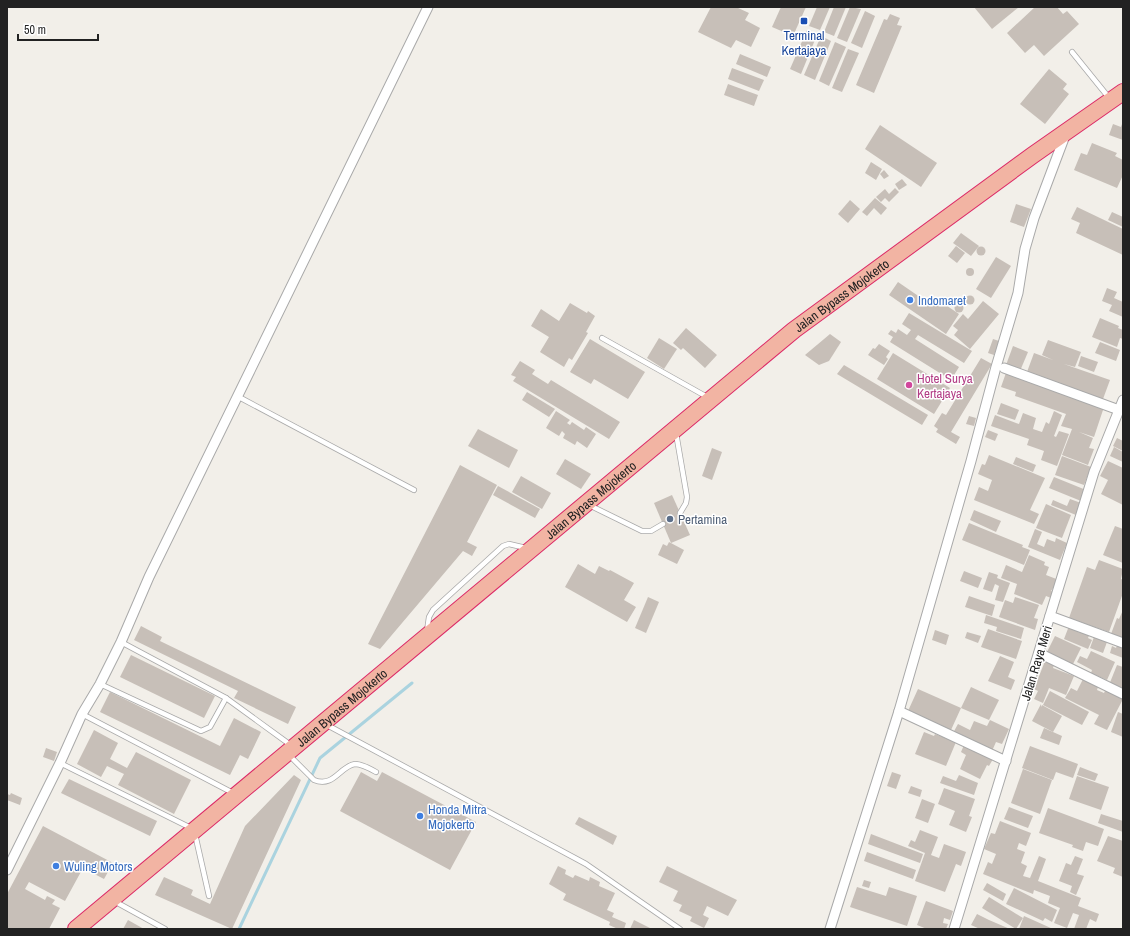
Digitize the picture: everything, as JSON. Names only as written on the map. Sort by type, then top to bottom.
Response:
[{"type":"highway","name":"Jalan Bypass Mojokerto","points":[[76,929],[585,503],[822,308],[1117,96]]},
{"type":"street","points":[[7,870],[60,763],[82,714],[100,684],[121,642],[149,577],[428,7]]},
{"type":"street","points":[[830,929],[899,711],[1018,293],[1025,249],[1034,218],[1066,132]]},
{"type":"street","points":[[1004,368],[1119,410]]},
{"type":"street","name":"Jalan Raya Meri","points":[[954,929],[1094,472],[1123,400]]},
{"type":"street","points":[[1050,616],[1123,643]]},
{"type":"street","points":[[1039,653],[1123,694]]},
{"type":"street","points":[[899,711],[1006,761]]},
{"type":"lane","points":[[1072,52],[1117,96]]},
{"type":"lane","points":[[602,338],[710,399]]},
{"type":"lane","points":[[237,396],[414,490]]},
{"type":"lane","points":[[675,429],[687,497],[686,503],[680,513]]},
{"type":"lane","points":[[585,503],[642,531],[650,531],[663,524]]},
{"type":"lane","points":[[121,642],[226,698],[290,750],[305,772],[314,780],[328,781],[338,776],[349,766],[354,764],[364,766],[376,772]]},
{"type":"lane","points":[[100,684],[201,730],[210,728],[226,698]]},
{"type":"lane","points":[[82,714],[237,795]]},
{"type":"lane","points":[[323,722],[586,864],[680,929]]},
{"type":"lane","points":[[60,763],[194,830],[209,896]]},
{"type":"lane","points":[[111,899],[165,929]]},
{"type":"building","points":[[711,7],[736,7],[749,13],[745,20],[760,28],[751,47],[736,40],[731,48],[698,32]]},
{"type":"building","points":[[781,7],[806,7],[793,36],[772,27]]},
{"type":"building","points":[[817,7],[830,7],[820,30],[809,26]]},
{"type":"building","points":[[834,7],[846,7],[834,36],[824,32]]},
{"type":"building","points":[[850,7],[861,9],[847,42],[837,38]]},
{"type":"building","points":[[974,7],[1019,7],[992,29]]},
{"type":"building","points":[[1035,7],[1057,7],[1063,14],[1067,11],[1079,24],[1044,56],[1034,45],[1025,53],[1007,33]]},
{"type":"building","points":[[865,11],[875,16],[862,48],[851,43]]},
{"type":"building","points":[[890,14],[900,18],[897,25],[902,26],[874,93],[856,85],[884,19],[887,20]]},
{"type":"building","points":[[807,30],[817,35],[801,74],[790,69]]},
{"type":"building","points":[[821,36],[831,41],[815,80],[804,75]]},
{"type":"building","points":[[835,42],[846,47],[829,86],[819,81]]},
{"type":"building","points":[[848,49],[859,53],[842,92],[832,88]]},
{"type":"building","points":[[740,54],[771,67],[767,77],[736,64]]},
{"type":"building","points":[[732,68],[764,80],[759,91],[728,79]]},
{"type":"building","points":[[1049,69],[1067,84],[1063,89],[1069,94],[1045,124],[1020,104]]},
{"type":"building","points":[[728,84],[758,95],[754,106],[724,95]]},
{"type":"building","points":[[1123,121],[1123,140],[1109,135],[1113,124],[1121,127]]},
{"type":"building","points":[[880,125],[937,163],[921,187],[865,149]]},
{"type":"building","points":[[1092,143],[1117,153],[1115,156],[1123,160],[1123,175],[1117,188],[1074,170],[1081,153],[1087,155]]},
{"type":"building","points":[[871,162],[882,169],[876,180],[865,173]]},
{"type":"building","points":[[884,170],[889,176],[884,179],[880,174]]},
{"type":"building","points":[[902,179],[907,185],[899,190],[895,184]]},
{"type":"building","points":[[895,188],[899,192],[889,202],[885,198],[881,202],[876,197],[885,189],[889,194]]},
{"type":"building","points":[[875,198],[887,208],[881,215],[874,208],[867,216],[862,212]]},
{"type":"building","points":[[850,200],[860,209],[848,223],[838,214]]},
{"type":"building","points":[[1016,204],[1031,209],[1024,227],[1010,222]]},
{"type":"building","points":[[1077,207],[1123,229],[1123,255],[1076,233],[1080,223],[1071,219]]},
{"type":"building","points":[[1112,212],[1123,217],[1123,227],[1108,220]]},
{"type":"building","points":[[961,233],[979,246],[971,256],[953,243]]},
{"type":"building","points":[[956,246],[965,253],[957,263],[948,256]]},
{"type":"building","points":[[979,247],[983,247],[985,251],[983,255],[979,255],[977,253],[977,249]]},
{"type":"building","points":[[996,257],[1011,266],[991,298],[976,289]]},
{"type":"building","points":[[968,268],[972,268],[974,272],[972,276],[968,276],[966,274],[966,270]]},
{"type":"building","points":[[898,282],[930,304],[934,297],[959,314],[946,334],[889,295]]},
{"type":"building","points":[[1107,288],[1117,292],[1114,298],[1123,302],[1123,317],[1109,311],[1112,305],[1102,301]]},
{"type":"building","points":[[968,296],[972,296],[974,300],[972,304],[968,304],[966,302],[966,298]]},
{"type":"building","points":[[950,297],[954,297],[956,301],[954,305],[950,305],[948,303],[948,299]]},
{"type":"building","points":[[983,301],[999,314],[970,349],[954,335],[958,330],[953,326],[963,314],[968,319]]},
{"type":"building","points":[[570,303],[587,313],[588,311],[595,316],[586,332],[588,333],[572,360],[569,358],[564,367],[540,352],[549,337],[531,326],[541,309],[559,321]]},
{"type":"building","points":[[957,304],[961,304],[963,308],[961,312],[957,312],[955,310],[955,306]]},
{"type":"building","points":[[909,313],[972,351],[964,363],[918,335],[915,339],[959,367],[951,380],[890,342],[893,337],[888,334],[891,330],[896,333],[898,329],[907,335],[911,330],[902,324]]},
{"type":"building","points":[[1100,318],[1119,326],[1118,328],[1123,330],[1123,339],[1120,338],[1117,347],[1092,337]]},
{"type":"building","points":[[686,328],[717,355],[705,368],[683,348],[681,350],[673,343]]},
{"type":"building","points":[[830,334],[841,342],[829,361],[819,365],[805,355]]},
{"type":"building","points":[[659,338],[677,349],[664,369],[647,358]]},
{"type":"building","points":[[590,339],[645,372],[628,399],[594,379],[591,384],[570,372]]},
{"type":"building","points":[[993,339],[999,341],[994,355],[988,353]]},
{"type":"building","points":[[1048,340],[1081,352],[1075,367],[1064,364],[1110,380],[1103,399],[1027,372],[1034,353],[1053,360],[1042,355]]},
{"type":"building","points":[[1100,342],[1120,350],[1116,361],[1095,353]]},
{"type":"building","points":[[879,344],[890,351],[886,357],[888,359],[884,365],[868,355],[873,348],[875,349]]},
{"type":"building","points":[[1013,346],[1028,352],[1020,371],[1006,365]]},
{"type":"building","points":[[893,353],[950,388],[934,414],[877,379]]},
{"type":"building","points":[[1081,356],[1098,362],[1094,372],[1078,366]]},
{"type":"building","points":[[981,358],[992,364],[951,432],[960,437],[956,444],[936,432],[938,429],[934,426],[942,413],[946,415]]},
{"type":"building","points":[[520,361],[535,370],[532,374],[548,384],[551,380],[620,422],[609,439],[513,381],[516,377],[511,375]]},
{"type":"building","points":[[844,365],[928,415],[922,425],[837,374]]},
{"type":"building","points":[[1007,370],[1104,407],[1094,437],[1079,432],[1093,438],[1089,448],[1094,449],[1088,465],[1062,455],[1072,429],[1061,426],[1066,414],[1015,396],[1016,392],[1001,387]]},
{"type":"building","points":[[527,392],[555,409],[549,417],[522,400]]},
{"type":"building","points":[[1001,403],[1019,410],[1015,420],[997,414]]},
{"type":"building","points":[[556,411],[570,420],[567,423],[570,425],[572,422],[584,430],[586,427],[596,434],[587,448],[577,441],[575,445],[563,438],[565,434],[562,431],[559,436],[546,428]]},
{"type":"building","points":[[1054,411],[1062,415],[1054,436],[1056,437],[1059,431],[1069,434],[1057,466],[1041,460],[1044,451],[1027,445],[1029,439],[991,426],[995,415],[1019,424],[1023,413],[1036,418],[1033,429],[1042,432],[1046,422],[1049,424]]},
{"type":"building","points":[[969,416],[976,418],[974,426],[966,424]]},
{"type":"building","points":[[478,429],[518,450],[509,468],[468,446]]},
{"type":"building","points":[[988,430],[998,434],[995,441],[985,437]]},
{"type":"building","points":[[1117,438],[1123,441],[1123,451],[1113,446]]},
{"type":"building","points":[[1114,447],[1123,452],[1123,462],[1110,456]]},
{"type":"building","points":[[712,448],[722,452],[712,480],[702,476]]},
{"type":"building","points":[[989,455],[1045,478],[1030,510],[1039,514],[1034,524],[974,500],[979,487],[988,491],[992,480],[978,474],[982,464],[985,465]]},
{"type":"building","points":[[1062,456],[1091,467],[1084,485],[1055,475]]},
{"type":"building","points":[[1016,457],[1036,465],[1033,472],[1013,464]]},
{"type":"building","points":[[565,459],[591,474],[581,489],[556,474]]},
{"type":"building","points":[[1108,461],[1123,468],[1123,505],[1101,494],[1108,480],[1100,476]]},
{"type":"building","points":[[460,465],[497,485],[467,542],[477,547],[472,556],[463,551],[380,649],[368,644]]},
{"type":"building","points":[[521,476],[551,493],[542,509],[512,492]]},
{"type":"building","points":[[1054,477],[1086,490],[1081,501],[1049,488]]},
{"type":"building","points":[[498,486],[540,509],[535,518],[493,495]]},
{"type":"building","points":[[672,495],[690,535],[671,543],[654,503]]},
{"type":"building","points":[[1070,499],[1081,503],[1076,515],[1051,505],[1053,500],[1067,506]]},
{"type":"building","points":[[1046,504],[1071,515],[1062,538],[1036,528]]},
{"type":"building","points":[[974,510],[1001,521],[996,532],[970,520]]},
{"type":"building","points":[[969,523],[1023,545],[1022,547],[1030,550],[1024,565],[962,540]]},
{"type":"building","points":[[1115,526],[1123,529],[1123,563],[1103,555]]},
{"type":"building","points":[[1035,529],[1042,532],[1037,544],[1044,547],[1047,539],[1055,542],[1056,538],[1067,543],[1060,560],[1028,547]]},
{"type":"building","points":[[669,542],[684,550],[677,564],[658,555],[663,544],[667,546]]},
{"type":"building","points":[[1029,555],[1045,562],[1044,565],[1049,567],[1046,575],[1059,580],[1051,591],[1054,592],[1051,598],[1046,596],[1042,605],[1014,594],[1017,584],[1001,578],[1006,565],[1022,572]]},
{"type":"building","points":[[1099,560],[1123,569],[1121,579],[1123,580],[1123,593],[1109,632],[1069,618],[1087,567],[1095,570]]},
{"type":"building","points":[[578,564],[595,574],[599,566],[609,571],[610,570],[634,583],[624,600],[636,607],[627,622],[565,587]]},
{"type":"building","points":[[964,571],[982,578],[978,588],[960,581]]},
{"type":"building","points":[[989,572],[998,575],[997,578],[1010,583],[1003,602],[995,600],[999,586],[995,584],[992,592],[983,589]]},
{"type":"building","points":[[969,596],[995,605],[992,616],[965,607]]},
{"type":"building","points":[[648,597],[659,602],[646,633],[635,628]]},
{"type":"building","points":[[1015,597],[1039,605],[1034,618],[1038,619],[1035,630],[999,617],[1005,600],[1013,603]]},
{"type":"building","points":[[1123,610],[1123,638],[1111,634],[1117,618],[1119,619]]},
{"type":"building","points":[[986,615],[1024,628],[1021,639],[996,631],[997,627],[984,623]]},
{"type":"building","points":[[141,626],[162,637],[160,641],[296,707],[288,724],[234,698],[238,691],[134,640]]},
{"type":"building","points":[[1069,626],[1079,630],[1078,632],[1082,633],[1083,631],[1090,633],[1088,638],[1092,640],[1088,649],[1064,639]]},
{"type":"building","points":[[988,629],[1022,641],[1016,659],[981,647]]},
{"type":"building","points":[[935,630],[949,635],[946,645],[932,640]]},
{"type":"building","points":[[967,632],[981,636],[978,643],[965,638]]},
{"type":"building","points":[[1055,636],[1081,648],[1072,666],[1046,654]]},
{"type":"building","points":[[1094,637],[1107,642],[1103,653],[1090,648]]},
{"type":"building","points":[[1118,643],[1123,645],[1123,658],[1110,653],[1112,646],[1116,648]]},
{"type":"building","points":[[1091,651],[1115,662],[1107,680],[1091,673],[1092,670],[1077,662],[1080,656],[1087,659]]},
{"type":"building","points":[[131,655],[215,696],[204,718],[120,677]]},
{"type":"building","points":[[1000,656],[1014,662],[1008,677],[1015,680],[1011,690],[988,681]]},
{"type":"building","points":[[1045,661],[1054,665],[1053,668],[1074,676],[1066,695],[1049,688],[1043,703],[1034,699],[1038,691],[1034,689]]},
{"type":"building","points":[[1117,665],[1123,667],[1123,691],[1109,685]]},
{"type":"building","points":[[1083,679],[1098,687],[1097,690],[1104,693],[1106,689],[1123,699],[1107,730],[1094,724],[1099,715],[1065,698],[1071,688],[1077,691]]},
{"type":"building","points":[[971,687],[999,700],[989,720],[961,708]]},
{"type":"building","points":[[918,689],[961,708],[951,730],[908,711]]},
{"type":"building","points":[[1050,691],[1089,712],[1082,725],[1043,705]]},
{"type":"building","points":[[110,692],[220,746],[234,718],[261,732],[248,759],[240,755],[230,775],[100,712]]},
{"type":"building","points":[[1041,704],[1041,707],[1042,705],[1062,716],[1053,732],[1032,721]]},
{"type":"building","points":[[1118,712],[1123,714],[1123,737],[1111,732]]},
{"type":"building","points":[[990,720],[1009,729],[1002,744],[996,742],[992,751],[953,733],[958,724],[970,730],[974,721],[987,726]]},
{"type":"building","points":[[1044,728],[1062,736],[1059,745],[1040,738]]},
{"type":"building","points":[[94,730],[118,743],[110,759],[127,768],[136,752],[191,780],[174,814],[118,785],[124,774],[107,766],[101,777],[77,764]]},
{"type":"building","points":[[924,732],[934,736],[935,734],[956,742],[946,766],[915,754]]},
{"type":"building","points":[[964,745],[993,759],[989,766],[987,765],[980,779],[960,769],[966,755],[961,752]]},
{"type":"building","points":[[1030,746],[1078,764],[1073,778],[1056,772],[1053,780],[1022,768]]},
{"type":"building","points":[[46,748],[57,752],[54,761],[43,757]]},
{"type":"building","points":[[1080,767],[1098,774],[1095,781],[1077,775]]},
{"type":"building","points":[[1023,769],[1052,780],[1040,814],[1011,803]]},
{"type":"building","points":[[361,772],[377,781],[382,772],[476,822],[450,870],[340,811]]},
{"type":"building","points":[[892,772],[901,775],[896,789],[887,786]]},
{"type":"building","points":[[294,775],[301,780],[232,929],[155,895],[164,877],[193,890],[191,895],[210,904],[245,826]]},
{"type":"building","points":[[959,775],[978,783],[974,795],[940,783],[943,776],[956,781]]},
{"type":"building","points":[[1077,776],[1109,787],[1101,810],[1069,799]]},
{"type":"building","points":[[69,779],[157,821],[150,836],[61,793]]},
{"type":"building","points":[[911,786],[922,790],[920,797],[908,793]]},
{"type":"building","points":[[944,788],[975,799],[969,816],[972,817],[966,832],[949,825],[955,811],[938,804]]},
{"type":"building","points":[[11,793],[22,798],[20,805],[7,800],[7,794],[10,795]]},
{"type":"building","points":[[922,799],[935,804],[928,823],[915,818]]},
{"type":"building","points":[[1009,807],[1033,816],[1028,828],[1004,819]]},
{"type":"building","points":[[1048,808],[1104,829],[1098,846],[1086,842],[1083,851],[1072,847],[1073,845],[1039,833]]},
{"type":"building","points":[[1101,814],[1123,821],[1123,832],[1098,823]]},
{"type":"building","points":[[579,817],[617,836],[613,845],[575,824]]},
{"type":"building","points":[[1000,821],[1031,833],[1026,846],[1019,843],[1017,849],[1025,852],[1021,863],[1027,866],[1023,876],[1030,878],[1039,856],[1046,859],[1038,881],[1081,898],[1078,906],[1099,914],[1096,922],[1090,919],[1086,929],[1074,929],[1079,915],[1073,913],[1067,928],[1054,923],[1060,908],[1048,903],[1050,896],[1034,890],[1033,894],[983,874],[988,862],[992,864],[996,854],[984,849],[991,833],[995,834]]},
{"type":"building","points":[[43,826],[113,863],[104,879],[83,868],[65,901],[29,882],[25,889],[45,900],[47,896],[55,900],[52,904],[60,908],[49,929],[7,929],[7,894]]},
{"type":"building","points":[[920,830],[938,837],[931,855],[939,858],[944,844],[966,852],[961,866],[956,864],[945,892],[915,881],[925,853],[908,846],[911,840],[915,842]]},
{"type":"building","points":[[871,834],[923,854],[920,863],[868,844]]},
{"type":"building","points":[[1108,836],[1123,841],[1123,877],[1113,873],[1115,868],[1097,861]]},
{"type":"building","points":[[867,852],[916,870],[913,879],[864,861]]},
{"type":"building","points":[[1075,856],[1083,859],[1077,874],[1084,876],[1076,895],[1070,892],[1072,886],[1059,881],[1066,863],[1071,865]]},
{"type":"building","points":[[558,866],[566,870],[565,874],[573,878],[575,875],[589,881],[590,877],[600,882],[599,886],[615,893],[607,910],[614,913],[612,917],[626,923],[624,929],[618,929],[609,925],[610,922],[563,900],[566,894],[549,884]]},
{"type":"building","points":[[667,866],[737,900],[728,916],[707,906],[703,915],[709,918],[704,928],[690,921],[692,917],[679,911],[682,905],[673,901],[678,891],[659,882]]},
{"type":"building","points":[[864,880],[871,882],[869,888],[862,886]]},
{"type":"building","points":[[987,883],[1006,894],[1003,901],[983,890]]},
{"type":"building","points":[[857,887],[886,896],[889,887],[917,896],[907,926],[850,907]]},
{"type":"building","points":[[1014,888],[1057,910],[1052,922],[1045,918],[1043,921],[1006,904]]},
{"type":"building","points":[[989,897],[1023,918],[1016,929],[982,908]]},
{"type":"building","points":[[926,901],[953,911],[950,920],[944,918],[943,923],[948,924],[946,929],[927,929],[917,925]]},
{"type":"building","points":[[977,914],[1010,929],[980,929],[971,925]]},
{"type":"building","points":[[1024,916],[1033,920],[1053,929],[1019,929]]},
{"type":"building","points":[[128,920],[144,929],[123,929]]},
{"type":"building","points":[[634,920],[652,929],[630,929]]},
{"type":"waterway","points":[[239,929],[320,758],[412,683]]},
{"type":"place","name":"Terminal Kertajaya","points":[[804,21]]},
{"type":"place","name":"Indomaret","points":[[910,300]]},
{"type":"place","name":"Hotel Surya Kertajaya","points":[[909,385]]},
{"type":"place","name":"Pertamina","points":[[670,519]]},
{"type":"place","name":"Honda Mitra Mojokerto","points":[[420,816]]},
{"type":"place","name":"Wuling Motors","points":[[56,866]]}]
